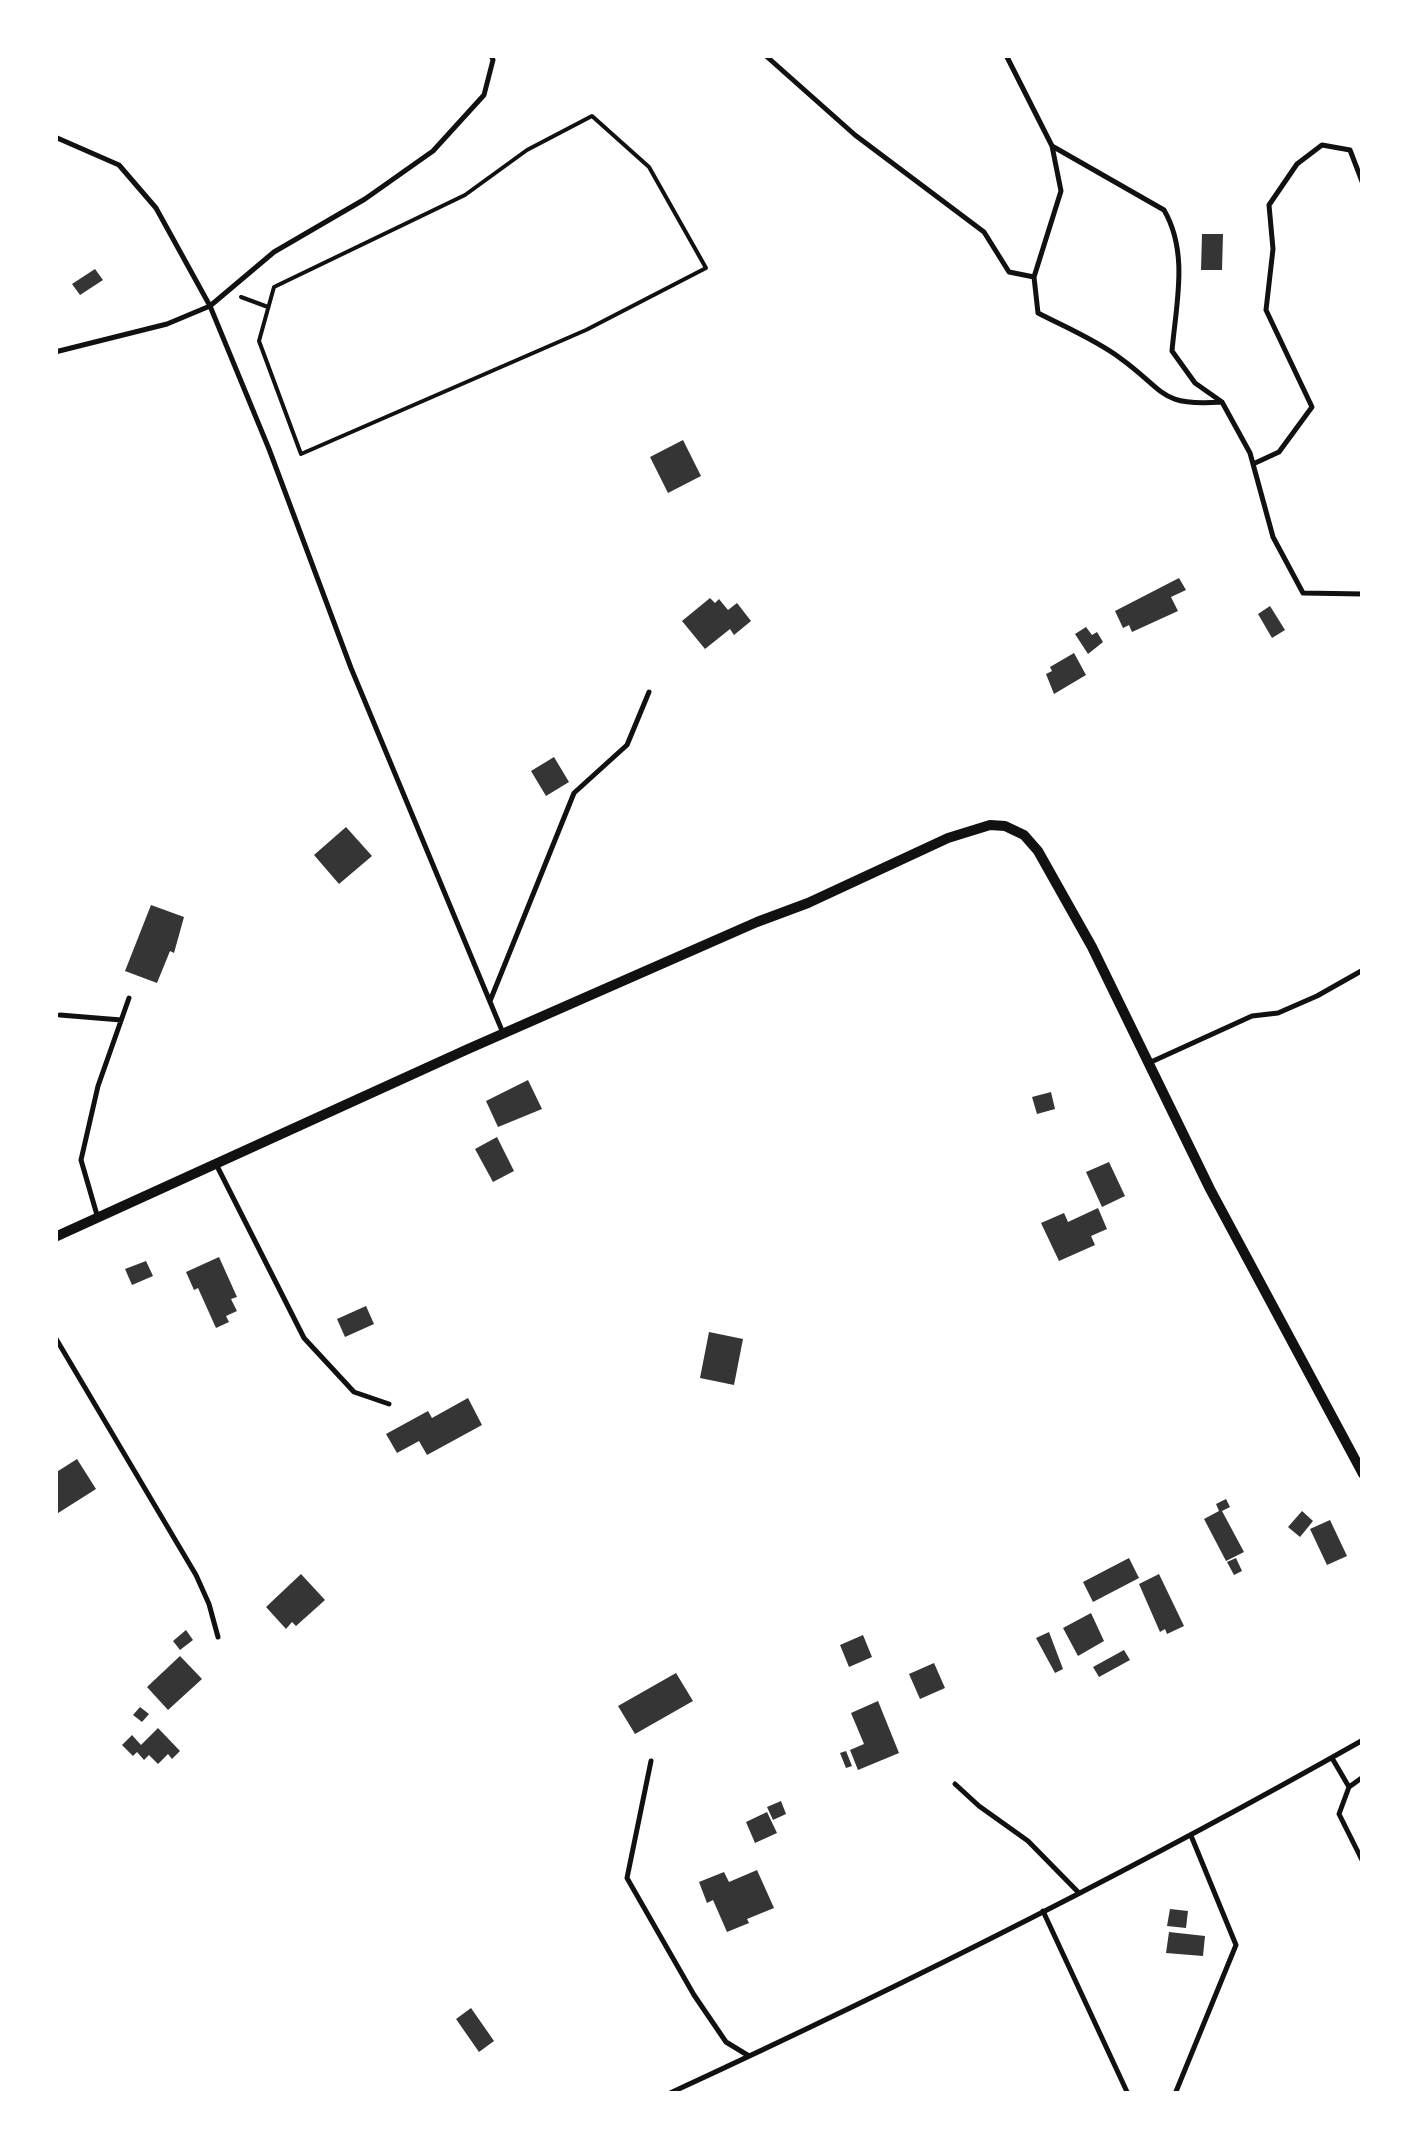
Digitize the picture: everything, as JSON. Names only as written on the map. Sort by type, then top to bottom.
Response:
[{"type":"street","points":[[55,1238],[504,1033],[808,903],[948,838],[990,825],[1006,826],[1024,836],[1038,851],[1092,947],[1210,1189],[1363,1474]]},
{"type":"lane","points":[[55,352],[167,324],[210,306],[274,252],[365,199],[433,151],[484,95],[492,55]]},
{"type":"lane","points":[[766,55],[854,135],[984,232],[1009,272],[1034,278]]},
{"type":"lane","points":[[1006,55],[1052,146],[1061,191],[1034,278],[1038,312],[1119,357],[1166,397],[1190,405],[1222,402]]},
{"type":"lane","points":[[55,137],[119,165],[156,208],[210,306],[358,684],[504,1033]]},
{"type":"lane","points":[[1253,464],[1279,452],[1312,407],[1266,310],[1273,248],[1269,205],[1297,164],[1322,145],[1350,150],[1363,184]]},
{"type":"lane","points":[[1052,146],[1164,210],[1174,229],[1180,256],[1172,351],[1194,383],[1222,402],[1250,453],[1273,537],[1304,593],[1363,594]]},
{"type":"lane","points":[[490,1001],[574,793],[627,746],[649,692]]},
{"type":"lane","points":[[1149,1064],[1252,1016],[1278,1012],[1317,996],[1363,970]]},
{"type":"lane","points":[[98,1218],[81,1160],[98,1086],[128,998]]},
{"type":"lane","points":[[60,1014],[121,1020]]},
{"type":"lane","points":[[216,1164],[304,1338],[354,1392],[389,1404]]},
{"type":"lane","points":[[55,1337],[196,1575],[218,1637]]},
{"type":"lane","points":[[668,2094],[1192,1836],[1363,1740]]},
{"type":"lane","points":[[1332,1758],[1349,1787]]},
{"type":"lane","points":[[651,1761],[628,1878],[694,1995],[726,2042],[750,2056]]},
{"type":"lane","points":[[1363,1776],[1349,1787],[1339,1814],[1363,1862]]},
{"type":"lane","points":[[955,1784],[978,1806],[1028,1841],[1078,1893]]},
{"type":"lane","points":[[1175,2094],[1236,1946],[1192,1836]]},
{"type":"lane","points":[[1044,1910],[1128,2094]]},
{"type":"path","points":[[592,116],[649,167],[706,268],[586,330],[301,454],[259,342],[268,307],[274,287],[465,195],[527,150],[592,116]]},
{"type":"path","points":[[227,292],[268,307]]},
{"type":"building","points":[[1202,234],[1223,234],[1222,270],[1201,270]]},
{"type":"building","points":[[95,269],[103,280],[80,295],[72,284]]},
{"type":"building","points":[[683,440],[701,476],[668,493],[650,457]]},
{"type":"building","points":[[1179,578],[1186,590],[1171,597],[1178,611],[1132,632],[1129,625],[1123,628],[1115,611]]},
{"type":"building","points":[[710,598],[715,603],[719,599],[728,610],[737,603],[751,621],[734,635],[730,629],[705,649],[682,621]]},
{"type":"building","points":[[1270,606],[1285,630],[1272,638],[1258,614]]},
{"type":"building","points":[[1086,627],[1092,635],[1097,632],[1103,642],[1088,654],[1075,634]]},
{"type":"building","points":[[1074,653],[1086,675],[1054,694],[1046,674],[1052,671],[1050,667]]},
{"type":"building","points":[[554,757],[569,782],[546,796],[531,771]]},
{"type":"building","points":[[346,827],[372,856],[339,884],[314,855]]},
{"type":"building","points":[[151,905],[184,917],[174,953],[170,951],[157,983],[125,971]]},
{"type":"building","points":[[528,1080],[542,1109],[498,1127],[486,1101]]},
{"type":"building","points":[[1051,1092],[1055,1109],[1037,1114],[1032,1097]]},
{"type":"building","points":[[497,1137],[514,1171],[493,1182],[475,1149]]},
{"type":"building","points":[[1109,1162],[1125,1196],[1102,1207],[1086,1172]]},
{"type":"building","points":[[1098,1208],[1107,1229],[1091,1236],[1095,1245],[1059,1261],[1041,1223],[1064,1213],[1068,1222]]},
{"type":"building","points":[[219,1257],[237,1297],[231,1299],[237,1311],[226,1316],[229,1322],[216,1328],[198,1288],[194,1290],[186,1272]]},
{"type":"building","points":[[146,1261],[153,1276],[132,1285],[125,1269]]},
{"type":"building","points":[[366,1306],[374,1324],[345,1337],[337,1319]]},
{"type":"building","points":[[709,1332],[743,1339],[734,1385],[700,1378]]},
{"type":"building","points":[[468,1398],[482,1425],[427,1455],[419,1441],[397,1453],[386,1434],[428,1411],[432,1418]]},
{"type":"building","points":[[77,1459],[96,1489],[55,1515],[55,1473]]},
{"type":"building","points":[[1226,1499],[1230,1507],[1222,1511],[1244,1552],[1226,1561],[1204,1519],[1219,1511],[1216,1504]]},
{"type":"building","points":[[1302,1511],[1313,1521],[1300,1537],[1288,1527]]},
{"type":"building","points":[[1330,1520],[1347,1556],[1327,1565],[1310,1529]]},
{"type":"building","points":[[1129,1558],[1139,1578],[1093,1602],[1083,1582]]},
{"type":"building","points":[[1236,1558],[1242,1571],[1234,1575],[1227,1562]]},
{"type":"building","points":[[301,1574],[325,1600],[296,1626],[292,1622],[286,1629],[266,1607]]},
{"type":"building","points":[[1159,1574],[1184,1626],[1167,1634],[1165,1629],[1160,1632],[1139,1584]]},
{"type":"building","points":[[1091,1613],[1104,1641],[1078,1656],[1063,1628]]},
{"type":"building","points":[[186,1630],[193,1640],[180,1650],[173,1641]]},
{"type":"building","points":[[1049,1632],[1063,1669],[1055,1673],[1036,1638]]},
{"type":"building","points":[[863,1635],[872,1657],[849,1667],[840,1645]]},
{"type":"building","points":[[1124,1650],[1130,1660],[1099,1677],[1093,1667]]},
{"type":"building","points":[[180,1656],[202,1679],[168,1710],[147,1687]]},
{"type":"building","points":[[934,1663],[945,1688],[920,1699],[909,1674]]},
{"type":"building","points":[[676,1673],[693,1701],[635,1734],[618,1706]]},
{"type":"building","points":[[878,1701],[899,1753],[858,1770],[850,1750],[864,1744],[851,1713]]},
{"type":"building","points":[[140,1707],[149,1714],[142,1722],[133,1715]]},
{"type":"building","points":[[158,1728],[180,1751],[172,1759],[168,1754],[158,1764],[149,1755],[144,1760],[137,1752],[133,1756],[122,1745],[132,1735],[141,1745]]},
{"type":"building","points":[[846,1751],[852,1766],[846,1768],[840,1753]]},
{"type":"building","points":[[781,1801],[786,1814],[773,1820],[767,1807]]},
{"type":"building","points":[[767,1812],[777,1833],[755,1843],[746,1822]]},
{"type":"building","points":[[757,1870],[774,1908],[727,1932],[713,1900],[707,1903],[699,1882],[724,1872],[729,1882]]},
{"type":"building","points":[[1170,1909],[1188,1911],[1186,1928],[1167,1926]]},
{"type":"building","points":[[1169,1932],[1205,1936],[1203,1956],[1166,1953]]},
{"type":"building","points":[[471,2008],[494,2041],[479,2052],[456,2019]]}]
